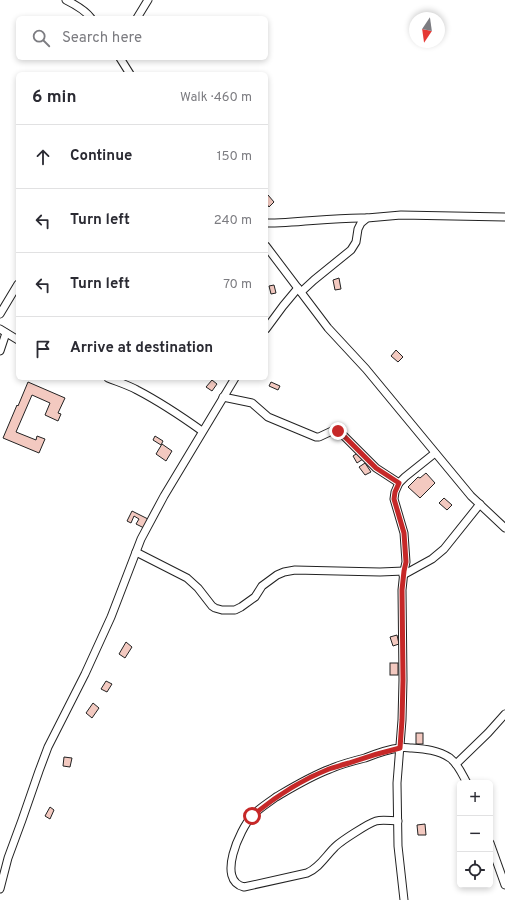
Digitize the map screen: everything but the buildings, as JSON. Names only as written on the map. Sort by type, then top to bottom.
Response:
[{"type":"street","points":[[66,0],[79,6],[90,16]]},
{"type":"street","points":[[138,16],[148,0]]},
{"type":"street","points":[[121,60],[129,72]]},
{"type":"street","points":[[268,224],[401,215],[505,217]]},
{"type":"street","points":[[268,326],[283,306],[300,290],[351,250],[356,242],[358,229],[361,223],[367,218]]},
{"type":"street","points":[[268,249],[328,328],[366,369],[471,496],[505,528]]},
{"type":"street","points":[[0,314],[16,287]]},
{"type":"street","points":[[0,351],[3,331],[16,339]]},
{"type":"street","points":[[113,380],[136,389],[159,402],[202,431]]},
{"type":"street","points":[[0,889],[8,858],[48,747],[85,674],[111,617],[141,539],[164,496],[234,380]]},
{"type":"street","points":[[223,397],[252,403],[268,416],[316,437],[334,430],[338,431],[345,436],[376,468],[399,483]]},
{"type":"street","points":[[404,900],[398,846],[397,784],[402,720],[402,590],[406,562],[404,533],[394,499],[399,483],[404,477],[435,453]]},
{"type":"street","points":[[136,552],[187,578],[198,588],[212,606],[218,609],[235,610],[253,599],[266,583],[284,572],[295,570],[404,573],[432,559],[444,549],[480,504]]},
{"type":"street","points":[[456,764],[505,714]]},
{"type":"street","points":[[398,821],[378,821],[370,824],[336,845],[319,865],[307,873],[244,887],[239,886],[232,877],[231,862],[234,849],[245,826],[252,816],[268,802],[307,779],[330,768],[400,748],[424,749],[435,751],[450,758],[456,764],[465,780]]},
{"type":"street","points":[[493,851],[505,885]]},
{"type":"route","points":[[252,816],[268,802],[321,772],[330,768],[400,748],[403,680],[402,590],[406,554],[404,533],[394,499],[399,483],[376,468],[338,431]]}]
